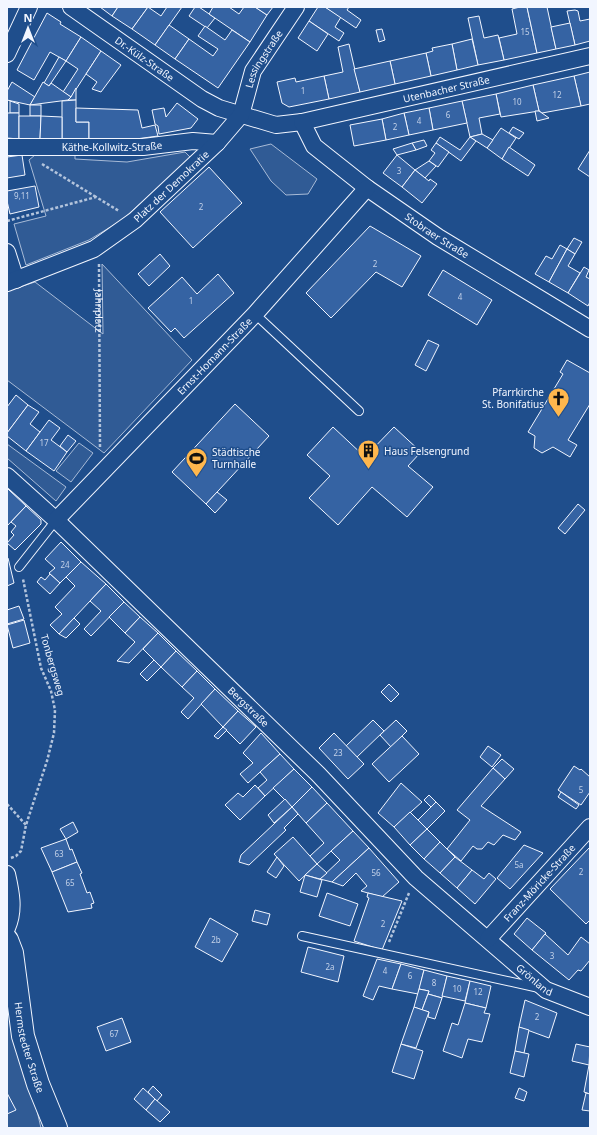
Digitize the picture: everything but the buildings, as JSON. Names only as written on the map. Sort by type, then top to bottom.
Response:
[{"type":"street","points":[[7,54],[29,7]]},
{"type":"street","name":"Dr.-Külz-Straße","points":[[71,7],[196,94],[219,108],[241,115]]},
{"type":"street","name":"Lessingstraße","points":[[241,115],[253,71],[296,7]]},
{"type":"street","name":"Utenbacher Straße","points":[[302,122],[590,56]]},
{"type":"street","points":[[241,115],[276,125],[302,122]]},
{"type":"street","name":"Platz der Demokratie","points":[[94,249],[135,220],[217,143],[241,115]]},
{"type":"street","name":"Stobraer Straße","points":[[302,122],[314,146],[367,188],[438,237],[590,329]]},
{"type":"street","name":"Käthe-Kollwitz-Straße","points":[[7,147],[143,147],[193,141],[217,143]]},
{"type":"street","name":"Ernst-Homann-Straße","points":[[56,520],[255,314],[367,188]]},
{"type":"street","points":[[7,252],[11,281],[94,249]]},
{"type":"street","name":"Bergstraße","points":[[7,476],[56,520],[318,774],[416,878],[488,939]]},
{"type":"street","name":"Franz-Möricke-Straße","points":[[488,939],[590,827]]},
{"type":"street","points":[[7,874],[12,893],[11,919],[7,928]]},
{"type":"street","name":"Grönland","points":[[488,939],[546,990],[590,1007]]},
{"type":"street","name":"Hermstedter Straße","points":[[7,940],[12,953],[23,1036],[38,1084],[56,1128]]},
{"type":"lane","points":[[255,314],[359,411]]},
{"type":"lane","points":[[19,567],[56,520]]},
{"type":"lane","points":[[302,936],[546,990]]},
{"type":"path","points":[[24,147],[26,155],[135,220]]},
{"type":"path","points":[[7,221],[96,197]]},
{"type":"path","name":"Jahnplatz","points":[[94,249],[98,259],[100,456],[109,465]]},
{"type":"path","name":"Tonbergsweg","points":[[16,856],[21,851],[26,825],[47,761],[54,733],[54,710],[51,691],[41,668],[19,567]]},
{"type":"path","points":[[7,804],[26,825]]},
{"type":"path","points":[[384,953],[416,878]]},
{"type":"shaded area","points":[[271,144],[317,179],[308,194],[286,195],[271,181],[250,149]]},
{"type":"shaded area","points":[[185,152],[191,158],[122,220],[89,240],[26,265],[14,224],[46,216],[29,160],[35,155],[75,153],[75,159],[127,162]]},
{"type":"shaded area","points":[[102,264],[192,360],[104,453],[7,380],[7,291],[35,282],[103,334]]},
{"type":"shaded area","points":[[79,443],[93,453],[71,482],[56,471]]},
{"type":"shaded area","points":[[7,444],[66,487],[56,501],[7,458]]},
{"type":"shaded area","points":[[7,975],[31,1085],[41,1128],[7,1128]]},
{"type":"place","name":"Pfarrkirche St. Bonifatius","points":[[559,418]]},
{"type":"place","name":"Haus Felsengrund","points":[[369,470]]},
{"type":"place","name":"Städtische Turnhalle","points":[[196,478]]}]
